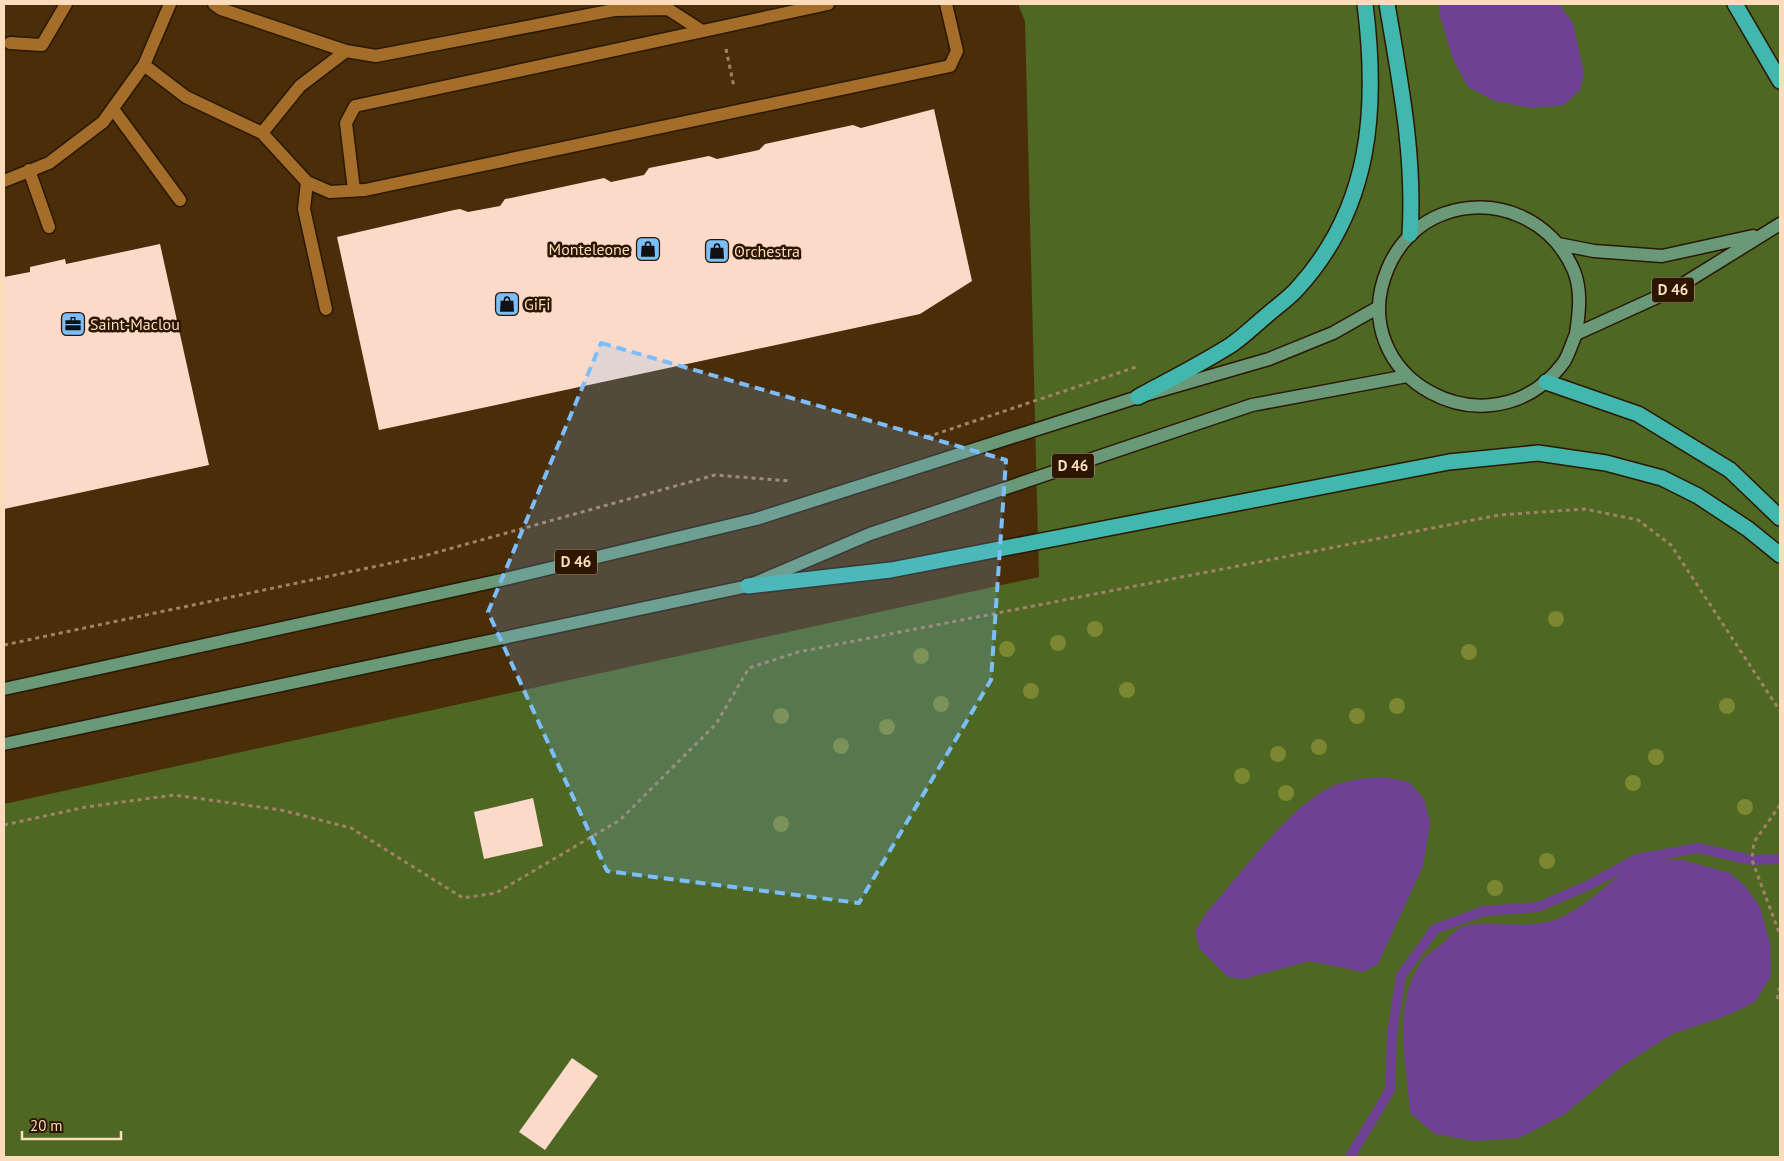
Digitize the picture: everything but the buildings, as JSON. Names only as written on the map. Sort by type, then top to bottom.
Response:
[{"type":"highway","points":[[1138,397],[1232,345],[1297,290],[1321,260],[1335,235],[1361,172],[1370,123],[1371,50],[1365,4]]},
{"type":"highway","points":[[1387,4],[1407,118],[1412,200],[1410,234]]},
{"type":"highway","points":[[1735,4],[1780,80]]},
{"type":"highway","points":[[1546,382],[1638,414],[1730,470],[1780,518]]},
{"type":"highway","points":[[748,586],[891,570],[1449,462],[1538,453],[1606,463],[1662,478],[1698,496],[1748,529],[1780,555]]},
{"type":"main road","points":[[1486,206],[1514,212],[1538,224],[1558,244],[1574,272],[1580,303],[1576,334],[1565,360],[1546,382],[1520,398],[1490,406],[1460,405],[1431,394],[1407,376],[1392,356],[1382,332],[1379,307],[1382,280],[1393,256],[1410,234],[1432,218],[1458,208],[1486,206]]},
{"type":"main road","name":"D 46","points":[[1576,334],[1675,289],[1780,224]]},
{"type":"main road","name":"D 46","points":[[1558,244],[1594,251],[1662,256],[1762,234]]},
{"type":"main road","name":"D 46","points":[[4,689],[502,580],[756,520],[1138,397],[1269,359],[1333,333],[1379,307]]},
{"type":"main road","name":"D 46","points":[[4,744],[748,586],[870,534],[1252,405],[1407,376]]},
{"type":"street","points":[[10,43],[42,45],[66,4]]},
{"type":"street","points":[[4,180],[49,163],[103,122],[144,65],[170,4]]},
{"type":"street","points":[[214,4],[221,9],[346,51],[376,56],[614,10],[668,9],[702,31]]},
{"type":"street","points":[[354,190],[346,123],[355,106],[828,4]]},
{"type":"street","points":[[144,65],[186,97],[262,133],[307,182],[330,192],[365,190],[950,66],[956,51],[946,4]]},
{"type":"street","points":[[262,133],[300,86],[346,51]]},
{"type":"street","points":[[113,109],[180,200]]},
{"type":"street","points":[[29,170],[49,227]]},
{"type":"street","points":[[307,182],[304,209],[326,309]]},
{"type":"path","points":[[721,27],[740,111]]},
{"type":"path","points":[[921,439],[1140,366]]},
{"type":"path","points":[[4,645],[420,557],[715,475],[786,482],[795,480]]},
{"type":"path","points":[[4,825],[86,807],[174,795],[281,810],[351,828],[463,898],[496,893],[620,820],[716,724],[749,668],[798,652],[1499,515],[1585,508],[1638,520],[1671,545],[1780,711]]},
{"type":"path","points":[[1780,805],[1754,842],[1752,860],[1780,935]]},
{"type":"path","points":[[1776,999],[1780,987]]},
{"type":"highlighted area","points":[[601,343],[1006,460],[991,680],[859,903],[607,871],[488,612]]},
{"type":"green space","points":[[1018,4],[1780,4],[1780,1157],[4,1157],[4,804],[1039,577],[1025,21]]},
{"type":"shaded area","points":[[1439,4],[1559,4],[1573,23],[1584,73],[1580,90],[1564,105],[1531,108],[1495,101],[1468,87],[1453,59],[1440,16]]},
{"type":"shaded area","points":[[1383,777],[1409,782],[1424,799],[1430,823],[1423,866],[1378,964],[1363,972],[1309,961],[1244,979],[1228,977],[1199,948],[1195,931],[1207,912],[1279,828],[1311,799],[1340,783]]},
{"type":"shaded area","points":[[1637,859],[1683,860],[1730,873],[1745,886],[1760,907],[1770,943],[1771,976],[1755,1002],[1726,1016],[1672,1034],[1622,1066],[1565,1114],[1519,1138],[1475,1141],[1435,1134],[1410,1113],[1404,1055],[1404,1016],[1407,997],[1412,978],[1422,961],[1462,927],[1478,924],[1528,925],[1553,920],[1566,915],[1594,896]]},
{"type":"waterway","points":[[1350,1157],[1390,1090],[1392,1034],[1401,976],[1435,929],[1484,911],[1538,907],[1589,885],[1637,859],[1698,848],[1752,860],[1780,859]]},
{"type":"place","name":"Monteleone","points":[[648,249]]},
{"type":"place","name":"Orchestra","points":[[717,251]]},
{"type":"place","name":"GiFi","points":[[507,304]]},
{"type":"place","name":"Saint-Maclou","points":[[73,324]]}]
